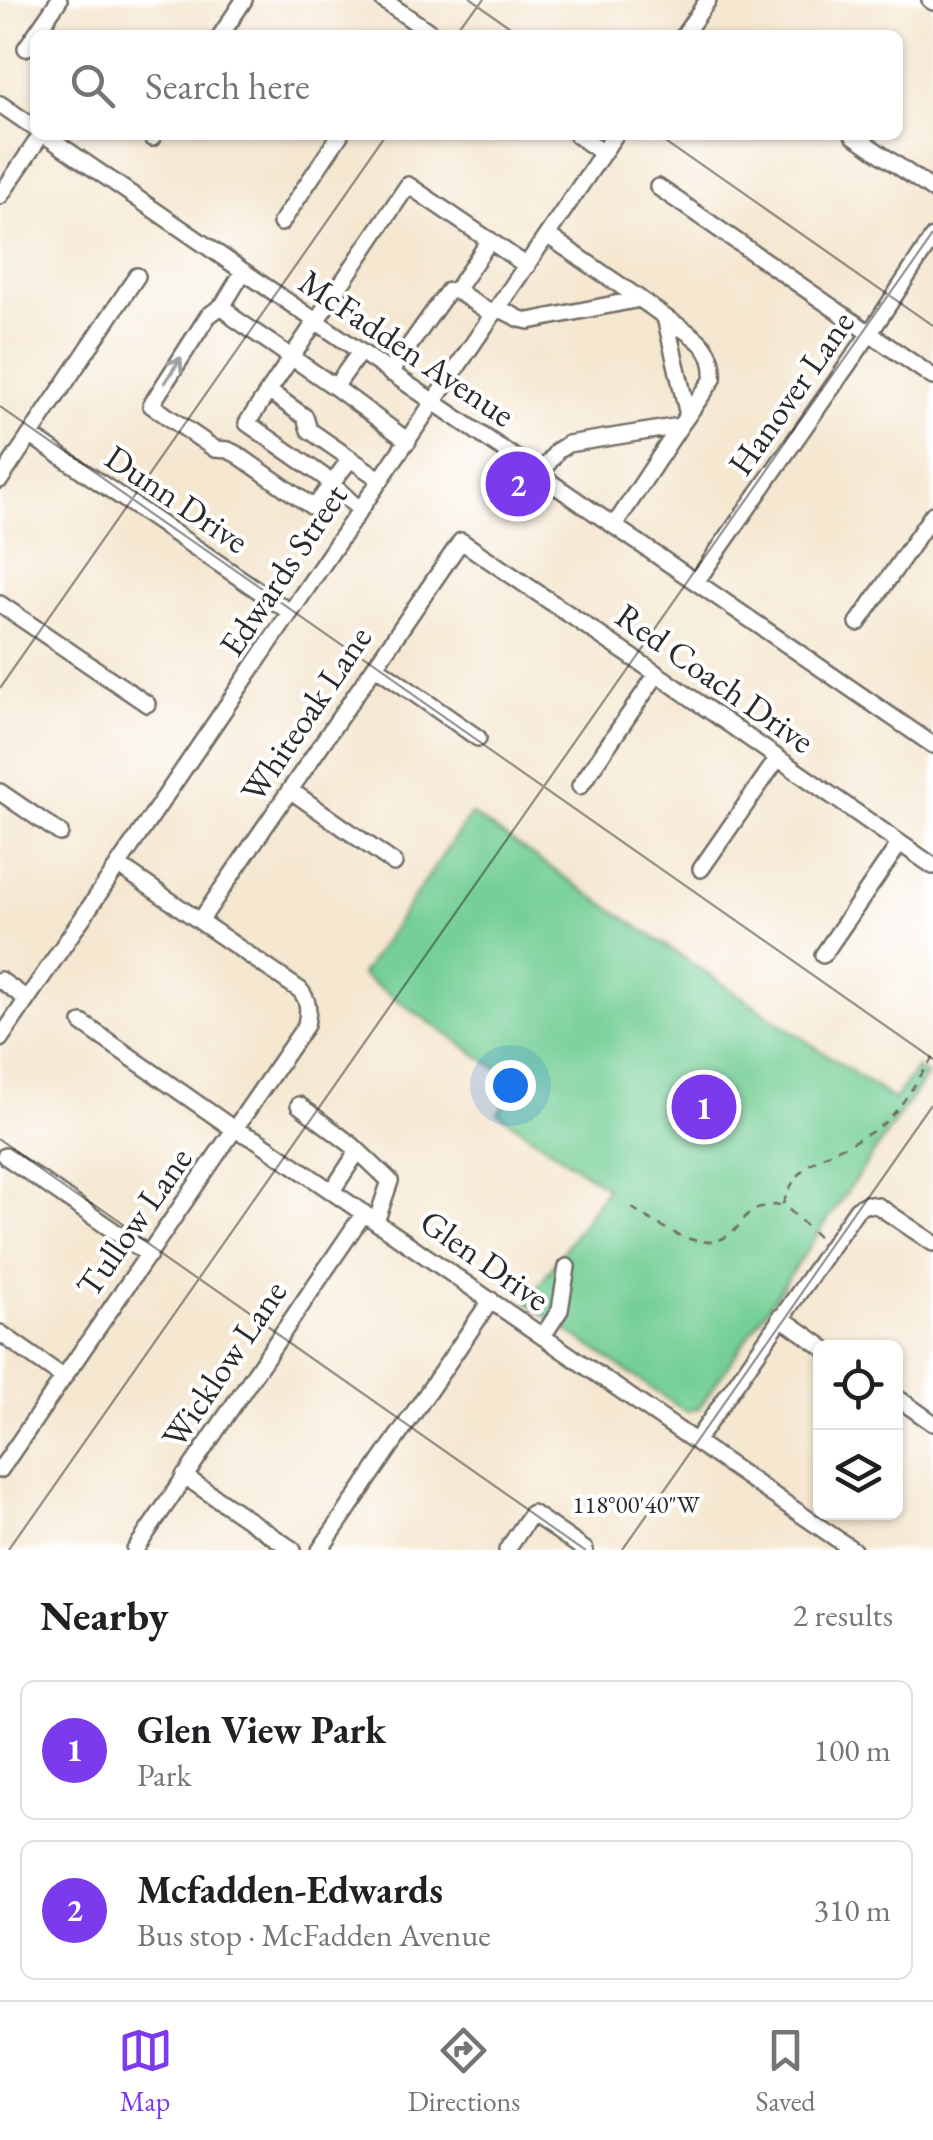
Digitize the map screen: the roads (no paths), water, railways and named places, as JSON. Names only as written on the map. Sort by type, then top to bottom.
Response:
[{"type":"street","points":[[38,30],[59,0]]},
{"type":"street","points":[[223,30],[244,0]]},
{"type":"street","points":[[383,0],[411,29]]},
{"type":"street","points":[[688,29],[708,0]]},
{"type":"street","points":[[26,48],[30,42]]},
{"type":"street","points":[[0,104],[30,125]]},
{"type":"street","points":[[0,196],[39,140]]},
{"type":"street","name":"McFadden Avenue","points":[[50,140],[933,745]]},
{"type":"street","points":[[281,223],[337,140]]},
{"type":"street","points":[[585,140],[603,153]]},
{"type":"street","name":"Edwards Street","points":[[0,1038],[612,140]]},
{"type":"street","points":[[860,140],[933,190]]},
{"type":"street","points":[[228,450],[408,185],[527,266]]},
{"type":"street","points":[[658,187],[933,377]]},
{"type":"street","points":[[548,235],[710,352],[713,379],[614,526]]},
{"type":"street","name":"Hanover Lane","points":[[696,582],[933,237]]},
{"type":"street","points":[[456,290],[490,240]]},
{"type":"street","points":[[243,272],[222,305],[208,316],[151,405],[215,450],[228,450],[314,508],[350,458]]},
{"type":"street","points":[[0,480],[137,276]]},
{"type":"street","points":[[390,372],[448,291],[456,290],[496,311],[529,321],[640,299]]},
{"type":"street","points":[[222,305],[234,318],[408,441]]},
{"type":"street","points":[[665,318],[684,420]]},
{"type":"street","points":[[335,388],[360,352]]},
{"type":"street","points":[[270,392],[305,416],[310,430],[381,480]]},
{"type":"street","points":[[540,475],[557,450],[568,444],[684,420]]},
{"type":"street","points":[[247,423],[332,483],[360,510]]},
{"type":"street","name":"Dunn Drive","points":[[30,435],[290,612]]},
{"type":"street","points":[[858,624],[933,514]]},
{"type":"street","name":"Whiteoak Lane","points":[[200,921],[461,542]]},
{"type":"street","name":"Red Coach Drive","points":[[461,542],[933,866]]},
{"type":"street","points":[[0,604],[147,704]]},
{"type":"street","points":[[375,666],[478,738]]},
{"type":"street","points":[[580,786],[658,674]]},
{"type":"street","points":[[701,869],[778,758]]},
{"type":"street","points":[[290,790],[394,862]]},
{"type":"street","points":[[0,792],[60,833]]},
{"type":"street","points":[[823,955],[900,844]]},
{"type":"street","points":[[118,865],[200,921]]},
{"type":"street","name":"Tullow Lane","points":[[0,1470],[306,1025],[308,1006],[300,990],[200,921]]},
{"type":"street","points":[[0,980],[27,999]]},
{"type":"street","name":"Glen Drive","points":[[82,1023],[852,1550]]},
{"type":"street","points":[[299,1106],[390,1180],[370,1217]]},
{"type":"street","points":[[332,1192],[358,1151]]},
{"type":"street","points":[[5,1156],[149,1255]]},
{"type":"street","points":[[696,1441],[856,1210],[866,1204],[878,1206],[933,1244]]},
{"type":"street","name":"Wicklow Lane","points":[[135,1550],[370,1217]]},
{"type":"street","points":[[543,1336],[560,1310],[566,1267]]},
{"type":"street","points":[[320,1550],[490,1300]]},
{"type":"street","points":[[780,1317],[813,1340]]},
{"type":"street","points":[[0,1333],[63,1376]]},
{"type":"street","points":[[903,1402],[933,1423]]},
{"type":"street","points":[[184,1476],[292,1550]]},
{"type":"street","points":[[507,1550],[532,1513],[586,1550]]},
{"type":"place","name":"Mcfadden-Edwards","points":[[518,484]]},
{"type":"place","name":"Glen View Park","points":[[704,1107]]}]
